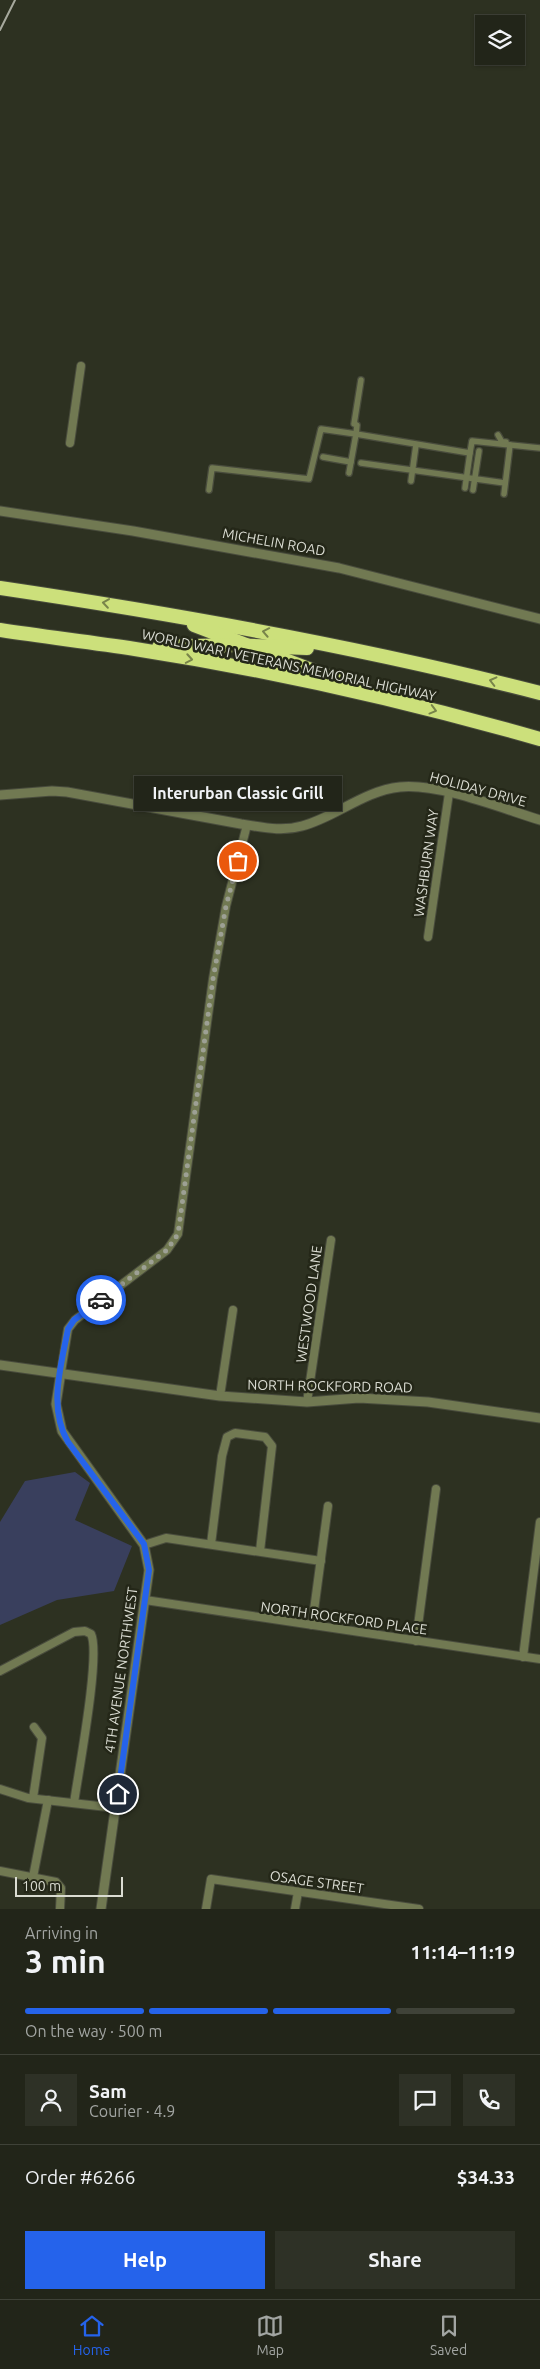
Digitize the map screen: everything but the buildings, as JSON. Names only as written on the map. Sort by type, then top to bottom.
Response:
[{"type":"highway","name":"WORLD WAR I VETERANS MEMORIAL HIGHWAY","points":[[0,588],[151,610],[453,671],[540,693]]},
{"type":"highway","points":[[151,610],[326,676],[405,703]]},
{"type":"highway","name":"WORLD WAR I VETERANS MEMORIAL HIGHWAY","points":[[0,630],[135,649],[229,666],[405,703],[540,739]]},
{"type":"highway","points":[[135,649],[247,645],[326,649],[394,659]]},
{"type":"street","points":[[70,443],[81,366]]},
{"type":"street","points":[[350,473],[357,425],[354,424],[361,380]]},
{"type":"street","points":[[209,490],[212,468],[309,479],[318,435],[321,429],[416,446],[470,452]]},
{"type":"street","points":[[497,443],[498,434],[502,442],[540,447]]},
{"type":"street","points":[[465,488],[472,441],[540,447]]},
{"type":"street","points":[[504,494],[510,445]]},
{"type":"street","points":[[411,481],[416,446]]},
{"type":"street","points":[[473,490],[479,451]]},
{"type":"street","points":[[323,457],[351,462]]},
{"type":"street","points":[[361,463],[505,483]]},
{"type":"street","name":"MICHELIN ROAD","points":[[0,511],[133,531],[339,568],[540,618]]},
{"type":"street","name":"HOLIDAY DRIVE","points":[[0,795],[52,790],[270,829],[303,826],[361,798],[392,788],[410,787],[449,793],[540,820]]},
{"type":"street","name":"WASHBURN WAY","points":[[428,937],[449,793]]},
{"type":"street","points":[[61,1372],[68,1329],[74,1320],[167,1250],[178,1234],[214,971],[226,906],[247,825]]},
{"type":"street","name":"WESTWOOD LANE","points":[[307,1402],[331,1240]]},
{"type":"street","points":[[220,1396],[232,1310]]},
{"type":"street","name":"NORTH ROCKFORD ROAD","points":[[0,1365],[61,1372],[220,1396],[307,1402],[359,1398],[428,1402],[540,1418]]},
{"type":"street","name":"4TH AVENUE NORTHWEST","points":[[61,1372],[56,1404],[62,1431],[144,1544],[149,1570],[101,1909]]},
{"type":"street","points":[[211,1544],[222,1456],[227,1437],[234,1433],[265,1437],[272,1446],[260,1552]]},
{"type":"street","points":[[416,1641],[436,1489]]},
{"type":"street","points":[[312,1625],[328,1506]]},
{"type":"street","points":[[523,1657],[540,1522]]},
{"type":"street","points":[[144,1544],[166,1538],[321,1561]]},
{"type":"street","name":"NORTH ROCKFORD PLACE","points":[[145,1600],[540,1659]]},
{"type":"street","points":[[0,1671],[74,1632],[85,1631],[91,1634],[94,1654],[74,1804]]},
{"type":"street","points":[[33,1798],[42,1738],[34,1727]]},
{"type":"street","points":[[0,1789],[33,1798],[116,1808]]},
{"type":"street","points":[[33,1877],[48,1800]]},
{"type":"street","points":[[0,1871],[56,1882],[62,1893],[60,1909]]},
{"type":"street","name":"OSAGE STREET","points":[[206,1909],[211,1879],[389,1907],[419,1909]]},
{"type":"street","points":[[295,1909],[298,1892]]},
{"type":"shaded area","points":[[75,1472],[90,1483],[75,1520],[132,1546],[114,1591],[57,1600],[0,1625],[0,1522],[25,1481]]},
{"type":"railway","points":[[0,30],[15,0]]},
{"type":"way so far","points":[[101,1300],[167,1250],[173,1244],[178,1234],[213,979],[226,906],[238,861]]},
{"type":"place","name":"Interurban Classic Grill","points":[[238,861]]},
{"type":"route","points":[[101,1300],[74,1320],[68,1329],[56,1404],[62,1431],[68,1442],[144,1544],[149,1570],[118,1794]]}]
